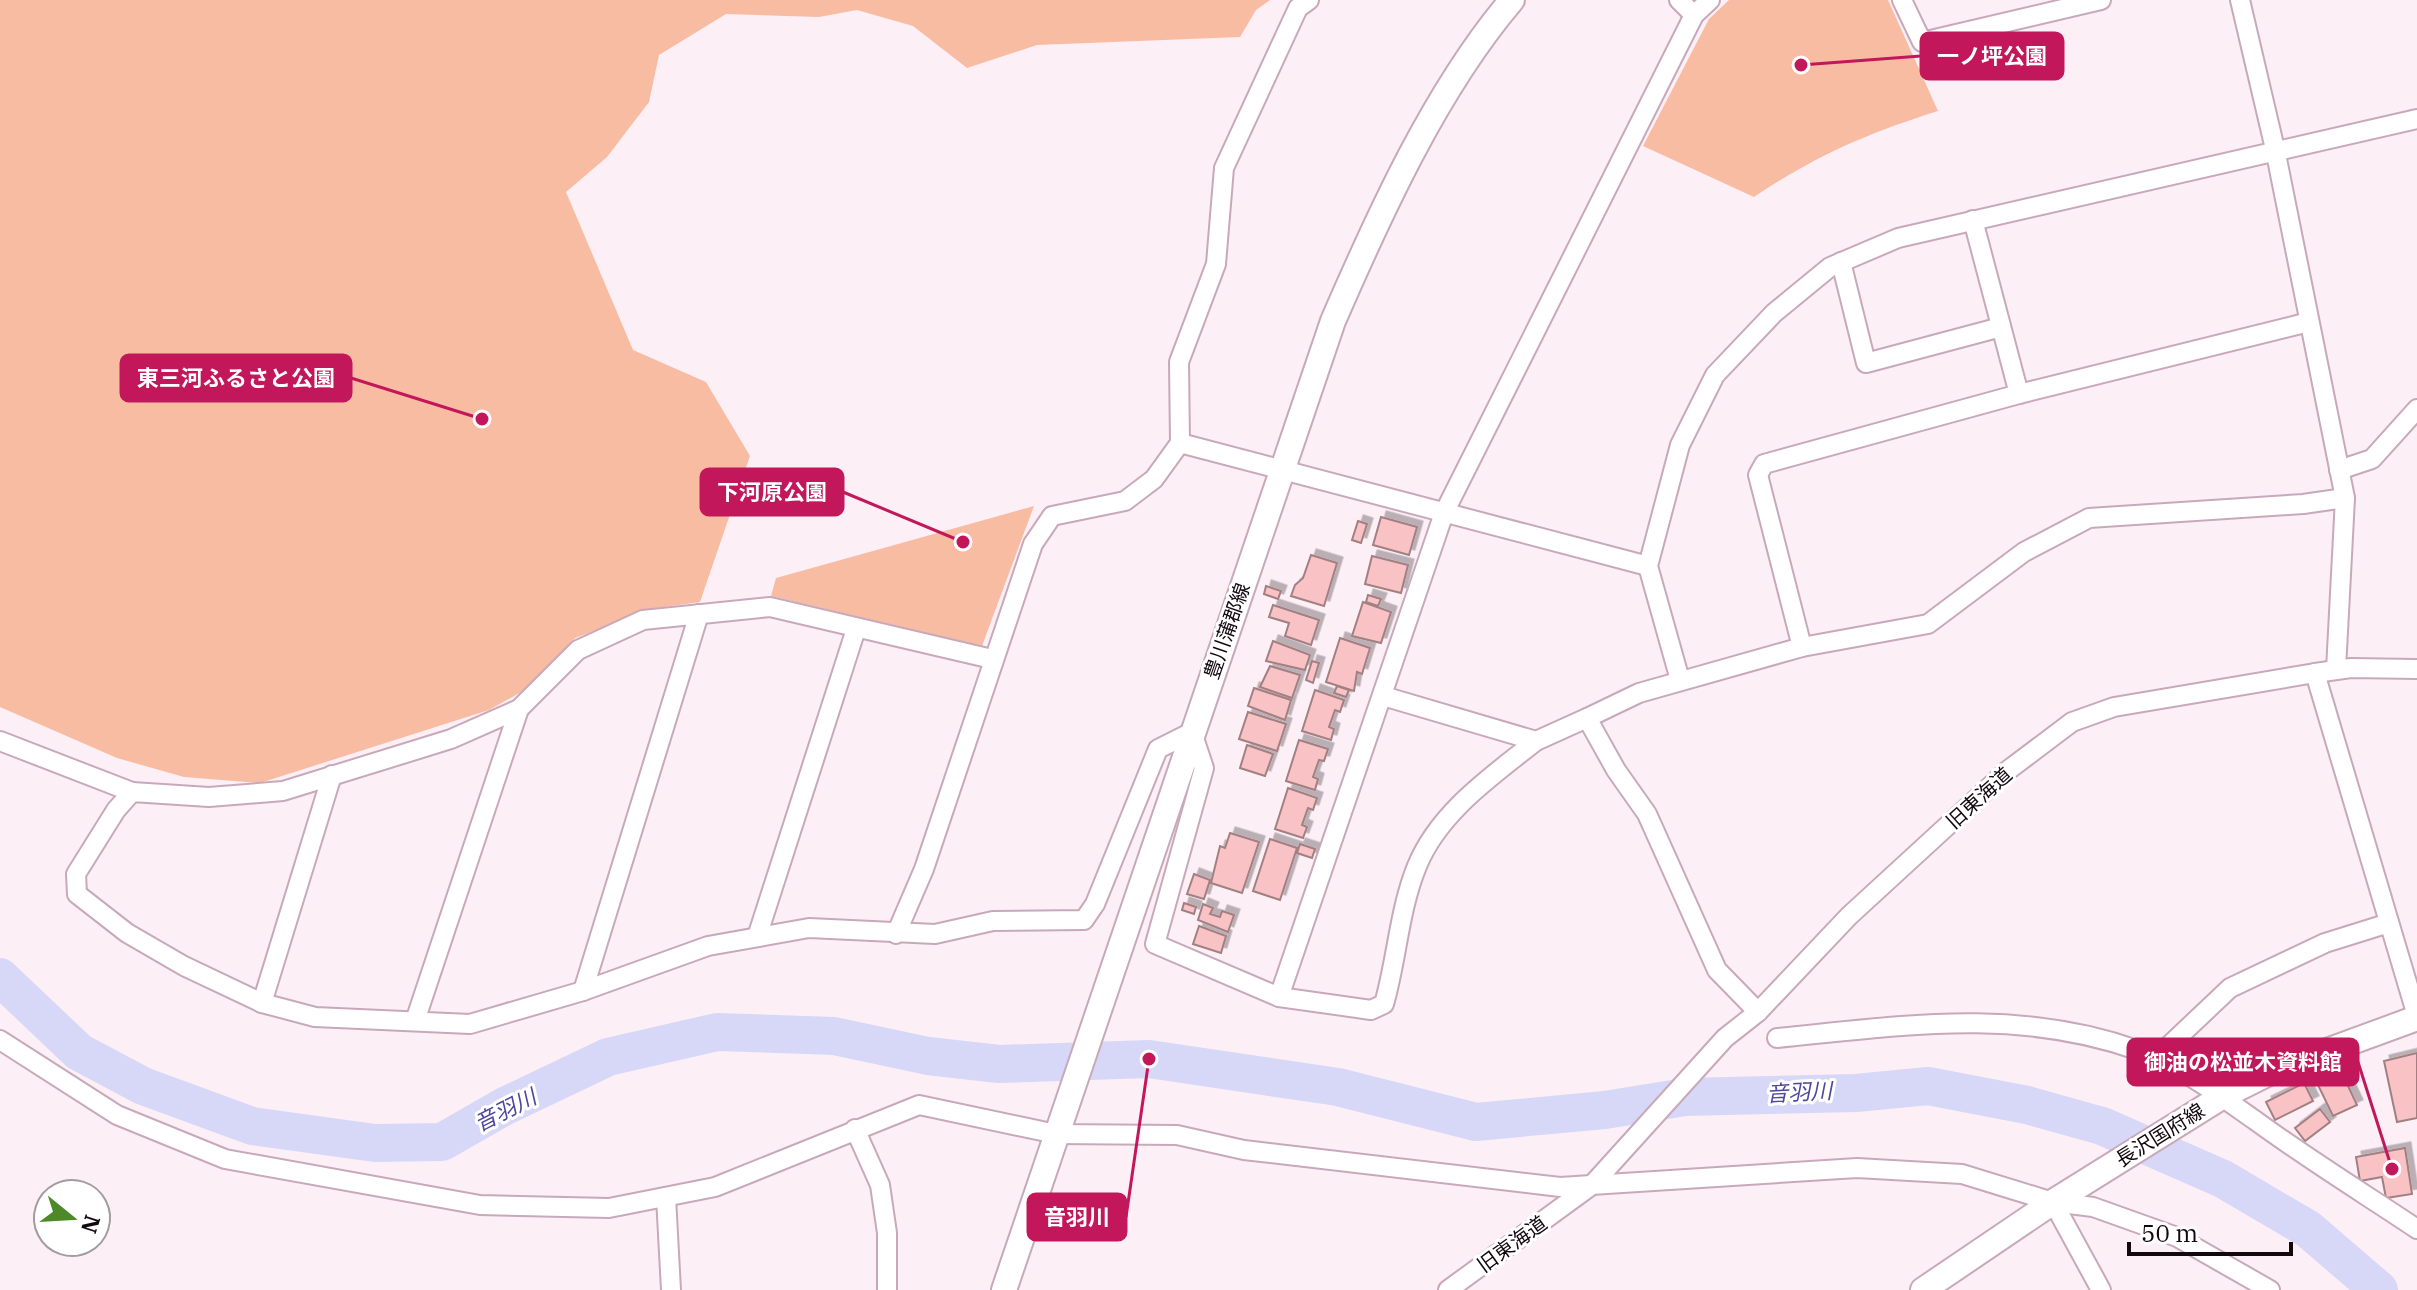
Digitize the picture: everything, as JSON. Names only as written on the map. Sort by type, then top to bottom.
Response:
[{"type":"main road","name":"豊川蒲郡線","points":[[1004,1290],[1333,321],[1380,213],[1439,107],[1512,0]]},
{"type":"main road","name":"長沢国府線","points":[[1923,1290],[2063,1196],[2219,1098],[2275,1070],[2417,1017]]},
{"type":"street","points":[[896,934],[924,869],[1033,544],[1052,516],[1125,501],[1154,479],[1180,443],[1179,362],[1216,264],[1224,168],[1298,8],[1309,0]]},
{"type":"street","points":[[1679,0],[1694,15]]},
{"type":"street","points":[[1279,997],[1444,513],[1694,15],[1710,0]]},
{"type":"street","points":[[1902,0],[1922,42],[2063,4],[2101,0]]},
{"type":"street","points":[[2240,0],[2275,149],[2345,498],[2336,670]]},
{"type":"street","points":[[1680,680],[1648,566],[1680,445],[1715,375],[1774,313],[1830,267],[1898,238],[2275,149],[2417,119]]},
{"type":"street","points":[[1973,220],[2019,394]]},
{"type":"street","points":[[1841,262],[1866,363],[2001,327]]},
{"type":"street","points":[[1802,647],[1758,475],[1764,464],[2019,394],[2309,322]]},
{"type":"street","points":[[2339,470],[2372,459],[2417,409]]},
{"type":"street","points":[[1180,443],[1648,566]]},
{"type":"street","points":[[132,792],[116,810],[76,874],[77,894],[138,940],[262,1003],[315,1017],[470,1024],[583,991],[708,946],[809,928],[935,934],[993,921],[1084,920],[1095,904],[1158,749],[1192,732],[1204,768],[1155,944],[1279,997],[1371,1010],[1384,1004],[1393,971],[1401,918],[1418,863],[1459,803],[1536,741],[1639,693],[1680,680],[1802,647],[1928,624],[2024,552],[2089,518],[2303,504],[2345,498]]},
{"type":"street","points":[[0,741],[132,792],[209,797],[253,794],[283,791],[451,739],[519,709],[578,650],[643,620],[770,607],[992,659]]},
{"type":"street","points":[[583,991],[699,614]]},
{"type":"street","points":[[757,937],[856,629]]},
{"type":"street","name":"旧東海道","points":[[1448,1290],[1592,1185],[1725,1038],[1758,1012],[1849,916],[2007,771],[2072,722],[2114,707],[2315,673],[2417,669]]},
{"type":"street","points":[[2315,673],[2417,1017]]},
{"type":"street","points":[[1383,696],[1536,741]]},
{"type":"street","points":[[415,1021],[519,709]]},
{"type":"street","points":[[1587,718],[1616,770],[1647,814],[1717,970],[1758,1012]]},
{"type":"street","points":[[262,1003],[332,775]]},
{"type":"street","points":[[2155,1059],[2230,988],[2325,943],[2389,923]]},
{"type":"street","points":[[1777,1038],[1961,1021],[2022,1025],[2138,1051],[2254,1120],[2417,1229]]},
{"type":"street","points":[[0,1040],[117,1115],[225,1159],[480,1205],[609,1208],[715,1187],[919,1105],[1058,1127],[1177,1135],[1276,1153],[1560,1187],[1857,1168],[1962,1174],[2063,1196],[2177,1237],[2270,1290]]},
{"type":"street","points":[[855,1129],[880,1185],[887,1233],[887,1290]]},
{"type":"street","points":[[2063,1196],[2101,1290]]},
{"type":"street","points":[[666,1197],[671,1290]]},
{"type":"shaded area","points":[[0,0],[1270,0],[1256,10],[1240,37],[1037,45],[967,68],[913,26],[857,10],[819,17],[726,14],[659,55],[649,102],[607,157],[566,192],[633,350],[706,382],[750,456],[700,602],[657,608],[575,638],[532,686],[489,710],[260,783],[184,777],[117,758],[0,707]]},
{"type":"shaded area","points":[[1729,0],[1888,0],[1938,111],[1843,147],[1754,197],[1643,146],[1709,19]]},
{"type":"shaded area","points":[[1034,506],[982,646],[771,596],[776,578]]},
{"type":"building","points":[[1381,517],[1417,527],[1409,555],[1373,545]]},
{"type":"building","points":[[1358,521],[1367,524],[1361,543],[1352,540]]},
{"type":"building","points":[[1311,555],[1337,563],[1324,606],[1291,596],[1295,585],[1303,578]]},
{"type":"building","points":[[1372,556],[1408,565],[1401,593],[1365,584]]},
{"type":"building","points":[[1266,586],[1281,591],[1278,599],[1264,594]]},
{"type":"building","points":[[1368,595],[1381,599],[1378,606],[1366,602]]},
{"type":"building","points":[[1363,602],[1391,612],[1381,643],[1352,636]]},
{"type":"building","points":[[1273,605],[1319,620],[1311,645],[1285,636],[1289,623],[1269,617]]},
{"type":"building","points":[[1340,638],[1370,648],[1362,674],[1357,672],[1354,691],[1326,682]]},
{"type":"building","points":[[1273,641],[1310,655],[1305,670],[1266,661]]},
{"type":"building","points":[[1312,661],[1319,663],[1313,683],[1306,680]]},
{"type":"building","points":[[1270,666],[1300,675],[1292,698],[1260,687]]},
{"type":"building","points":[[1337,686],[1349,690],[1346,697],[1334,693]]},
{"type":"building","points":[[1254,688],[1291,700],[1285,720],[1248,706]]},
{"type":"building","points":[[1315,690],[1344,700],[1340,712],[1335,710],[1329,727],[1334,729],[1331,740],[1302,731]]},
{"type":"building","points":[[1248,712],[1286,724],[1277,751],[1239,739]]},
{"type":"building","points":[[1299,740],[1328,749],[1324,761],[1319,760],[1313,777],[1318,779],[1315,790],[1286,781]]},
{"type":"building","points":[[1247,745],[1273,754],[1265,776],[1240,768]]},
{"type":"building","points":[[1288,788],[1317,798],[1313,810],[1308,808],[1302,825],[1307,827],[1303,838],[1275,829]]},
{"type":"building","points":[[1230,833],[1259,842],[1242,893],[1211,883],[1220,846],[1225,848]]},
{"type":"building","points":[[1270,839],[1297,848],[1280,900],[1253,891]]},
{"type":"building","points":[[1300,844],[1315,849],[1312,858],[1297,853]]},
{"type":"building","points":[[1194,874],[1210,880],[1204,899],[1187,894]]},
{"type":"building","points":[[1184,903],[1196,907],[1194,914],[1182,910]]},
{"type":"building","points":[[1203,904],[1213,908],[1210,914],[1220,917],[1222,911],[1234,915],[1228,932],[1198,920]]},
{"type":"building","points":[[1199,926],[1226,936],[1221,953],[1193,944]]},
{"type":"building","points":[[2417,1053],[2417,1118],[2397,1122],[2384,1061]]},
{"type":"building","points":[[2342,1073],[2357,1105],[2333,1116],[2318,1085]]},
{"type":"building","points":[[2304,1083],[2313,1101],[2275,1120],[2266,1102]]},
{"type":"building","points":[[2320,1109],[2330,1122],[2305,1141],[2295,1128]]},
{"type":"building","points":[[2405,1148],[2412,1194],[2386,1198],[2382,1177],[2360,1181],[2356,1157]]},
{"type":"waterway","name":"音羽川","points":[[0,977],[79,1052],[143,1086],[252,1126],[375,1143],[442,1142],[505,1106],[608,1057],[717,1032],[834,1036],[928,1056],[999,1064],[1149,1059],[1338,1087],[1476,1122],[1605,1110],[1685,1097],[1856,1093],[1928,1086],[2027,1105],[2102,1126],[2223,1179],[2308,1229],[2379,1290]]},
{"type":"place","name":"一ノ坪公園","points":[[1801,65]]},
{"type":"place","name":"東三河ふるさと公園","points":[[482,419]]},
{"type":"place","name":"下河原公園","points":[[963,542]]},
{"type":"place","name":"音羽川","points":[[1149,1059]]},
{"type":"place","name":"御油の松並木資料館","points":[[2392,1169]]}]
